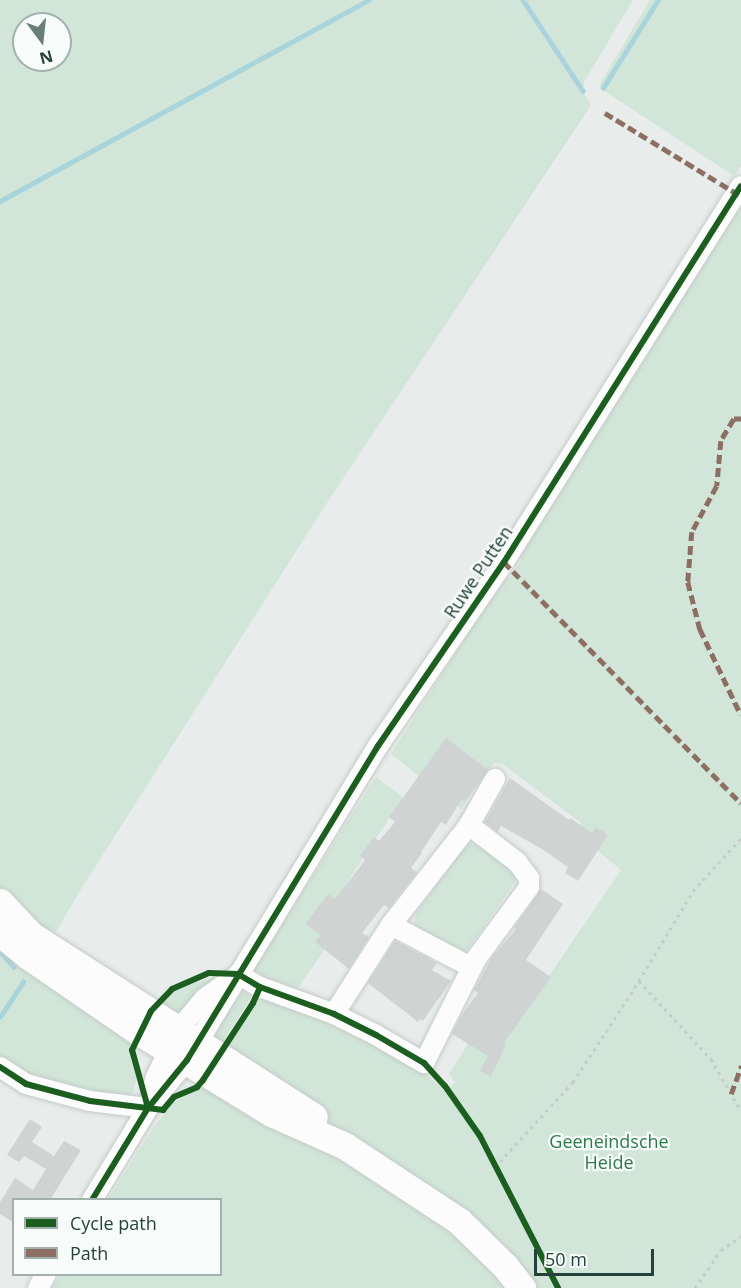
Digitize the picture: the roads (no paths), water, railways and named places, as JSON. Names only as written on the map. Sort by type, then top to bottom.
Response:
[{"type":"main road","points":[[0,902],[31,935],[183,1044]]},
{"type":"main road","points":[[0,933],[27,955],[321,1121],[345,1146],[459,1221],[505,1266],[522,1288]]},
{"type":"street","name":"Ruwe Putten","points":[[93,1198],[148,1108],[155,1079],[238,975],[378,746],[504,562],[741,186]]},
{"type":"street","points":[[334,1014],[391,925],[469,825],[495,779]]},
{"type":"street","points":[[238,975],[260,987],[334,1014],[424,1063],[471,967],[529,887],[529,878],[517,862],[469,825]]},
{"type":"street","points":[[391,925],[471,967]]},
{"type":"street","points":[[0,1067],[26,1084],[90,1101],[148,1108]]},
{"type":"waterway","points":[[0,201],[369,0]]},
{"type":"waterway","points":[[523,0],[583,91]]},
{"type":"waterway","points":[[603,88],[658,0]]},
{"type":"waterway","points":[[0,951],[14,967]]},
{"type":"waterway","points":[[0,1017],[23,982]]},
{"type":"park label","name":"Geeneindsche Heide","points":[[609,1152]]}]
